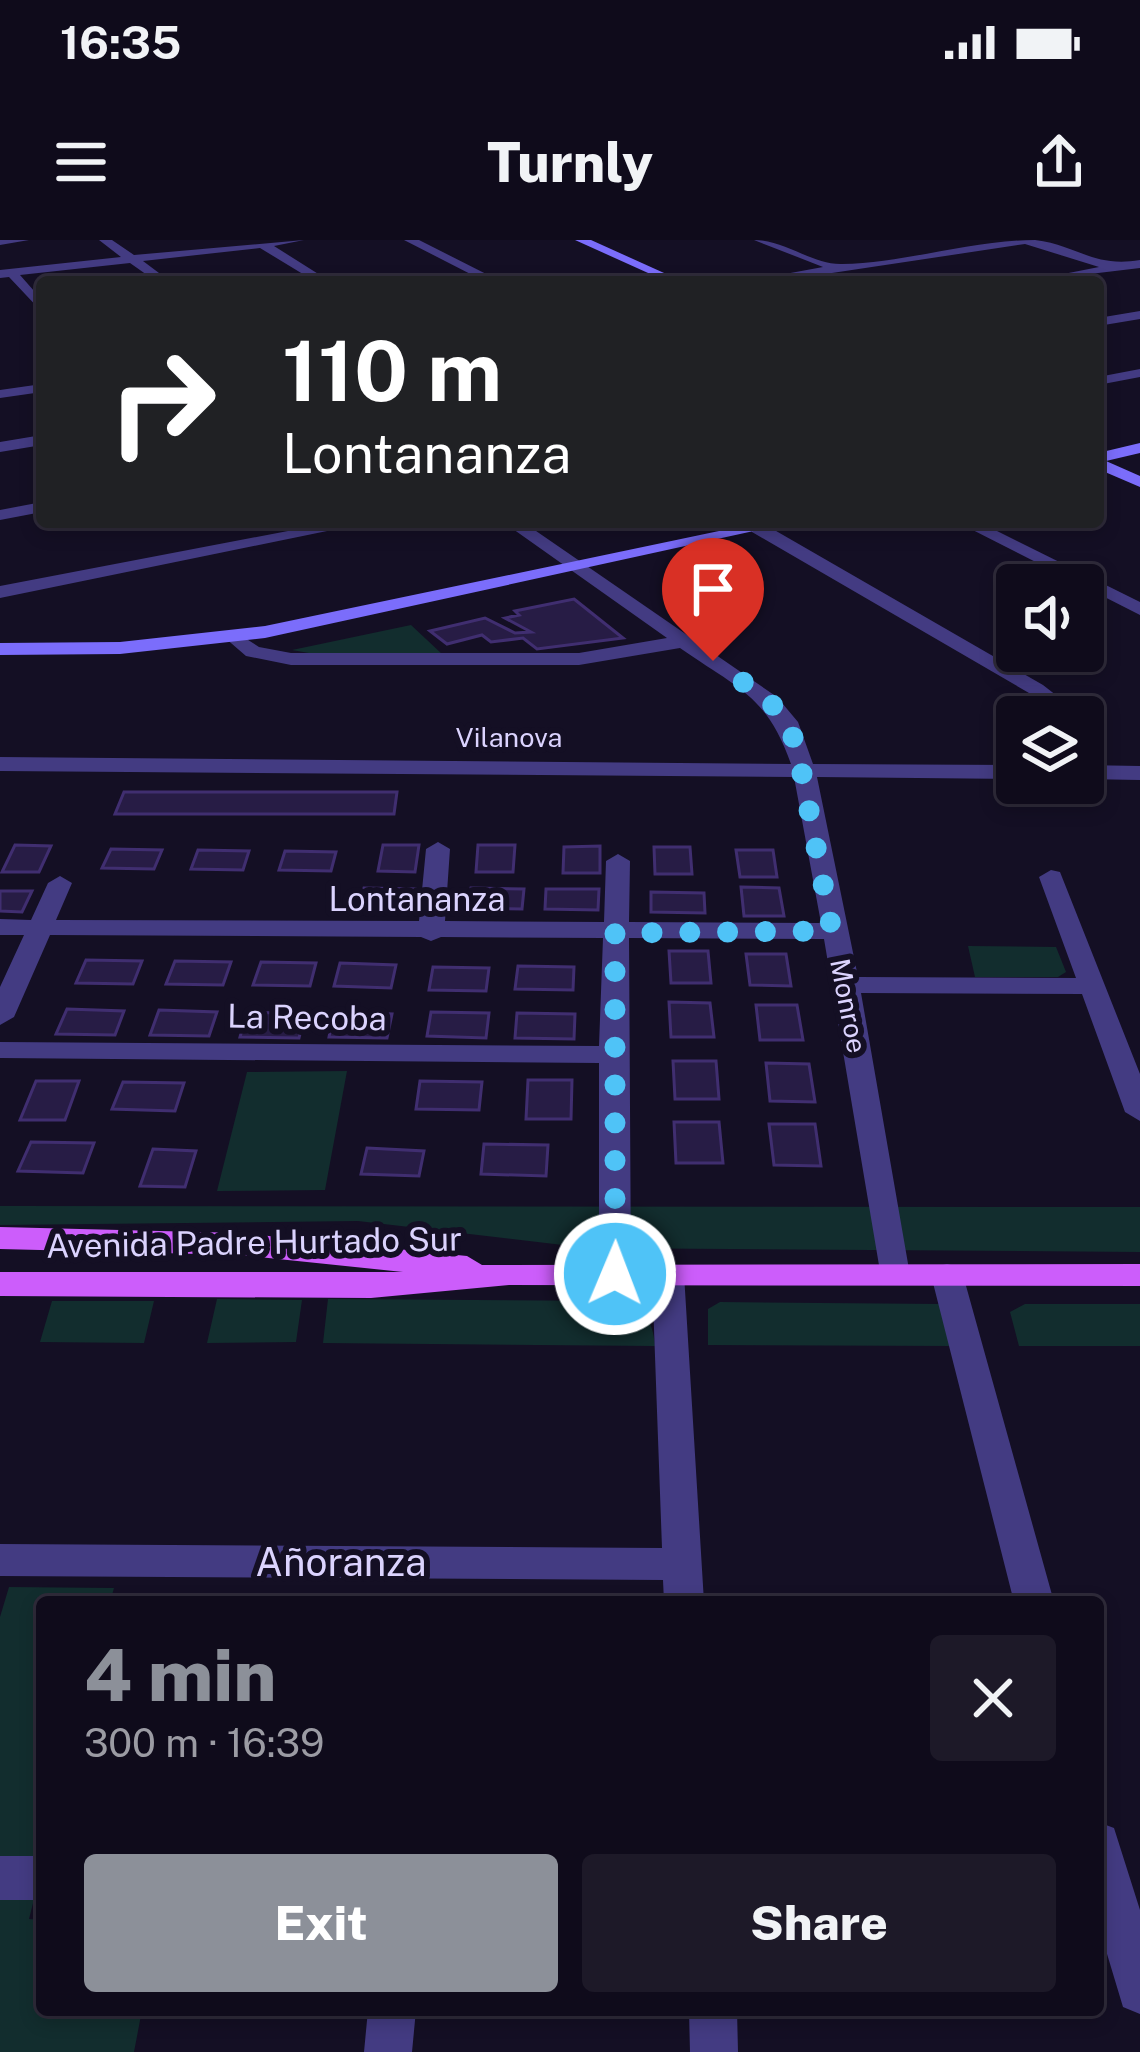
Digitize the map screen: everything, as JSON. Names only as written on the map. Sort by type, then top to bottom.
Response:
[{"type":"main road","name":"Avenida Padre Hurtado Sur","points":[[0,1238],[240,1244],[509,1274]]},
{"type":"main road","name":"Avenida Padre Hurtado Sur","points":[[0,1284],[371,1286],[509,1274],[1140,1276]]},
{"type":"street","points":[[0,242],[23,240]]},
{"type":"street","points":[[105,240],[157,276]]},
{"type":"street","points":[[6,274],[298,240]]},
{"type":"street","points":[[410,240],[484,276]]},
{"type":"street","points":[[581,240],[664,276]]},
{"type":"street","points":[[760,240],[836,268]]},
{"type":"street","points":[[894,240],[935,254]]},
{"type":"street","points":[[786,276],[1025,240],[1114,268]]},
{"type":"street","points":[[262,244],[316,276]]},
{"type":"street","points":[[1065,276],[1140,264]]},
{"type":"street","points":[[6,274],[36,302]]},
{"type":"street","points":[[1104,321],[1140,315]]},
{"type":"street","points":[[1104,380],[1140,373]]},
{"type":"street","points":[[0,394],[36,389]]},
{"type":"street","points":[[0,447],[36,441]]},
{"type":"street","points":[[1104,456],[1140,447]]},
{"type":"street","points":[[1104,461],[1140,482]]},
{"type":"street","points":[[0,515],[36,508]]},
{"type":"street","points":[[0,592],[331,528]]},
{"type":"street","name":"Monroe","points":[[521,528],[770,701],[787,722],[804,770],[846,985],[894,1275]]},
{"type":"street","points":[[0,649],[120,648],[234,637],[758,528],[1045,696]]},
{"type":"street","points":[[979,528],[1140,609]]},
{"type":"street","points":[[234,637],[253,652],[315,659],[579,659],[685,641]]},
{"type":"street","name":"Vilanova","points":[[0,764],[996,772]]},
{"type":"street","points":[[1104,769],[1140,773]]},
{"type":"street","points":[[431,933],[438,850]]},
{"type":"street","points":[[615,1274],[618,861]]},
{"type":"street","points":[[1051,877],[1140,1112]]},
{"type":"street","points":[[0,1017],[60,883]]},
{"type":"street","name":"Lontananza","points":[[0,927],[431,933],[832,931]]},
{"type":"street","points":[[846,985],[1093,986]]},
{"type":"street","name":"La Recoba","points":[[0,1050],[613,1055]]},
{"type":"street","points":[[668,1274],[684,1583]]},
{"type":"street","points":[[947,1275],[1032,1596]]},
{"type":"street","name":"Añoranza","points":[[0,1560],[684,1583]]},
{"type":"street","points":[[1104,1865],[1140,1990]]},
{"type":"street","points":[[0,1878],[36,1878]]},
{"type":"street","points":[[388,2052],[391,2016]]},
{"type":"street","points":[[713,2016],[714,2052]]},
{"type":"green space","points":[[411,625],[442,654],[320,655],[292,650]]},
{"type":"green space","points":[[968,946],[1056,947],[1066,972],[1058,977],[975,977]]},
{"type":"green space","points":[[347,1071],[325,1190],[217,1191],[247,1072]]},
{"type":"green space","points":[[0,1206],[1140,1207],[1140,1252],[588,1248],[358,1221],[0,1225]]},
{"type":"green space","points":[[217,1299],[302,1300],[296,1342],[207,1343]]},
{"type":"green space","points":[[328,1299],[617,1301],[645,1316],[655,1346],[323,1343]]},
{"type":"green space","points":[[52,1301],[154,1301],[144,1343],[40,1342]]},
{"type":"green space","points":[[720,1302],[941,1304],[954,1346],[708,1345],[708,1309]]},
{"type":"green space","points":[[1025,1304],[1140,1304],[1140,1346],[1019,1346],[1010,1312]]},
{"type":"green space","points":[[9,1587],[114,1588],[112,1596],[36,1596],[36,1892],[29,1919],[36,1920],[36,2016],[141,2016],[134,2052],[0,2052],[0,1617]]},
{"type":"building","points":[[574,599],[623,638],[537,649],[523,638],[491,642],[482,635],[447,644],[430,631],[485,618],[515,633],[531,632],[505,618],[519,615],[515,611]]},
{"type":"building","points":[[124,792],[397,792],[394,814],[115,814]]},
{"type":"building","points":[[15,845],[51,846],[39,872],[2,872]]},
{"type":"building","points":[[383,845],[419,845],[415,872],[378,871]]},
{"type":"building","points":[[478,845],[515,845],[513,872],[476,872]]},
{"type":"building","points":[[600,846],[600,873],[563,873],[564,847]]},
{"type":"building","points":[[654,847],[690,847],[692,874],[655,874]]},
{"type":"building","points":[[111,849],[162,850],[154,869],[102,868]]},
{"type":"building","points":[[198,850],[249,851],[243,870],[191,869]]},
{"type":"building","points":[[736,850],[773,850],[777,877],[740,877]]},
{"type":"building","points":[[285,851],[336,852],[331,871],[279,870]]},
{"type":"building","points":[[741,887],[779,888],[784,916],[744,916]]},
{"type":"building","points":[[364,888],[416,889],[412,909],[358,908]]},
{"type":"building","points":[[471,888],[524,889],[522,909],[468,908]]},
{"type":"building","points":[[546,889],[599,889],[598,910],[545,909]]},
{"type":"building","points":[[0,891],[32,891],[22,912],[0,911]]},
{"type":"building","points":[[651,892],[704,893],[705,913],[651,912]]},
{"type":"building","points":[[669,951],[708,951],[711,983],[671,983]]},
{"type":"building","points":[[746,954],[786,954],[791,986],[750,985]]},
{"type":"building","points":[[86,960],[142,961],[133,984],[76,983]]},
{"type":"building","points":[[175,961],[231,962],[223,985],[166,984]]},
{"type":"building","points":[[261,962],[316,963],[310,986],[253,985]]},
{"type":"building","points":[[340,963],[396,965],[391,988],[334,986]]},
{"type":"building","points":[[518,966],[574,967],[573,990],[515,989]]},
{"type":"building","points":[[433,967],[489,968],[486,991],[429,990]]},
{"type":"building","points":[[669,1002],[710,1003],[714,1037],[671,1037]]},
{"type":"building","points":[[756,1005],[797,1005],[803,1040],[760,1040]]},
{"type":"building","points":[[67,1009],[124,1011],[115,1035],[56,1034]]},
{"type":"building","points":[[159,1010],[217,1012],[209,1036],[150,1035]]},
{"type":"building","points":[[247,1012],[305,1014],[299,1038],[240,1037]]},
{"type":"building","points":[[334,1012],[392,1014],[387,1038],[329,1037]]},
{"type":"building","points":[[431,1012],[489,1013],[486,1038],[427,1036]]},
{"type":"building","points":[[517,1013],[575,1014],[574,1039],[515,1038]]},
{"type":"building","points":[[673,1061],[716,1061],[719,1099],[675,1099]]},
{"type":"building","points":[[766,1063],[809,1064],[815,1102],[770,1101]]},
{"type":"building","points":[[528,1080],[572,1080],[571,1119],[526,1119]]},
{"type":"building","points":[[36,1081],[79,1081],[65,1120],[20,1120]]},
{"type":"building","points":[[420,1081],[482,1082],[479,1110],[416,1109]]},
{"type":"building","points":[[123,1082],[184,1083],[175,1111],[112,1109]]},
{"type":"building","points":[[674,1122],[719,1122],[723,1163],[676,1163]]},
{"type":"building","points":[[769,1124],[815,1124],[821,1166],[774,1165]]},
{"type":"building","points":[[31,1142],[94,1143],[83,1173],[18,1171]]},
{"type":"building","points":[[484,1144],[548,1145],[546,1176],[481,1174]]},
{"type":"building","points":[[367,1148],[424,1151],[419,1176],[361,1174]]},
{"type":"building","points":[[153,1149],[196,1151],[185,1187],[140,1186]]},
{"type":"route","points":[[615,1274],[615,933],[832,931],[796,742],[770,701],[713,661]]}]
